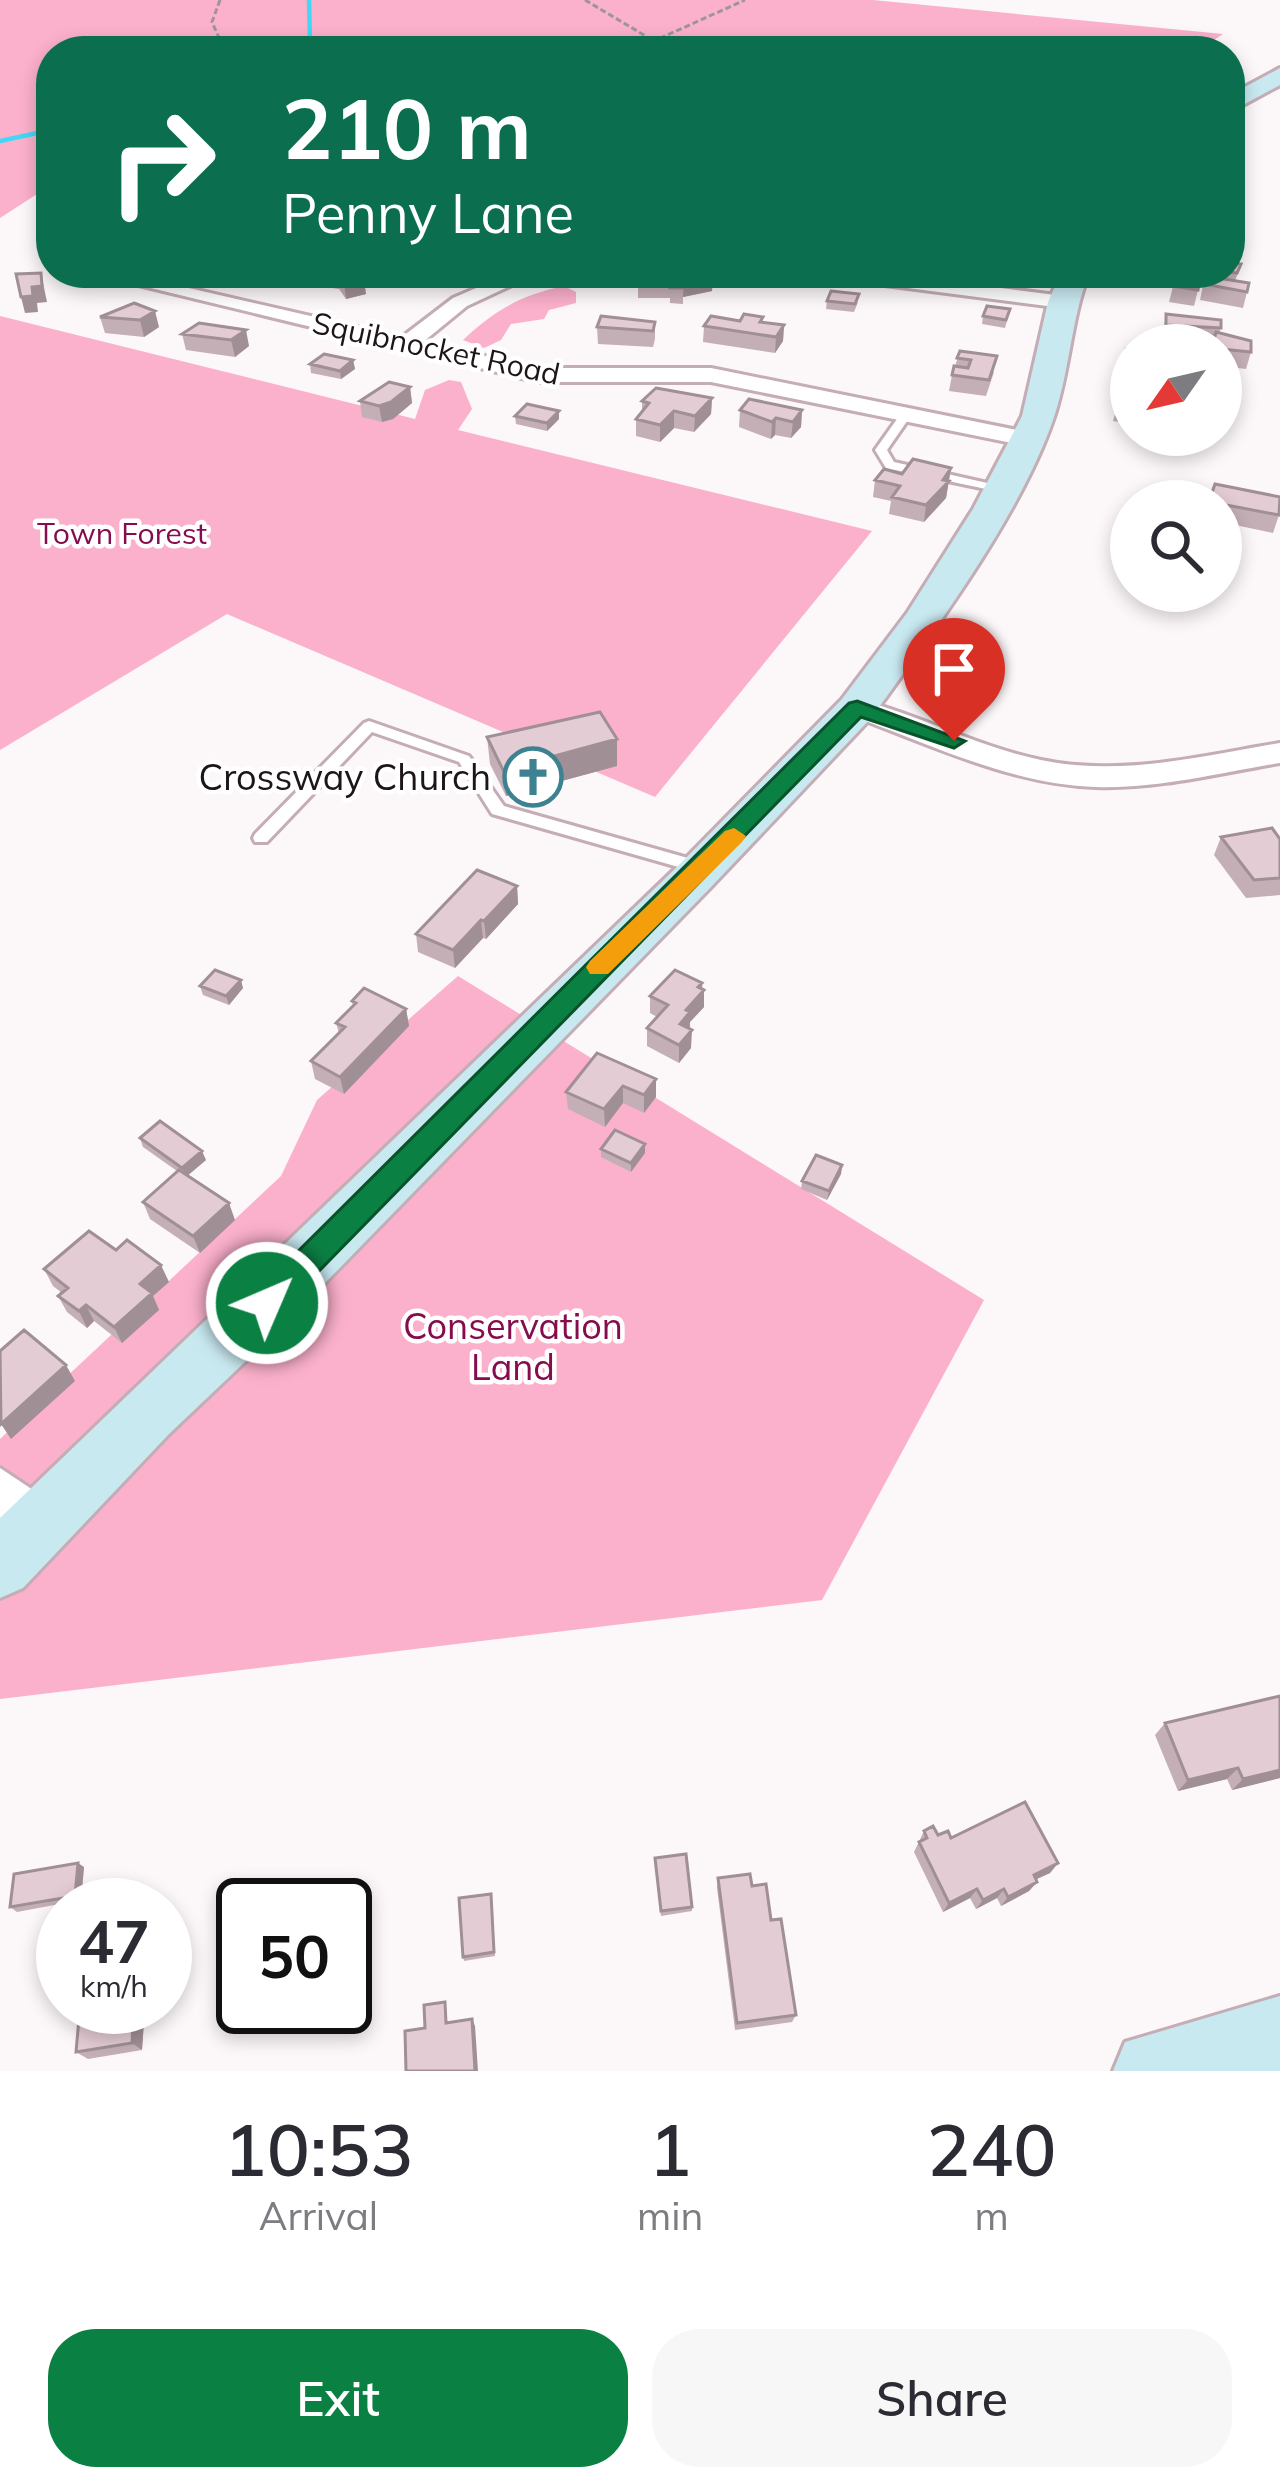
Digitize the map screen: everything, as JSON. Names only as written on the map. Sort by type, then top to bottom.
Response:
[{"type":"main road","points":[[1245,96],[1280,75]]},
{"type":"main road","points":[[0,1565],[703,868],[857,708],[924,617],[1027,440],[1052,365],[1069,288]]},
{"type":"main road","points":[[1154,2071],[1280,2036]]},
{"type":"street","name":"Squibnocket Road","points":[[162,288],[538,375],[711,375],[1027,440]]},
{"type":"street","points":[[406,345],[460,302],[493,288]]},
{"type":"street","points":[[857,708],[1029,767],[1072,775],[1164,771],[1280,753]]},
{"type":"street","points":[[0,1490],[41,1522]]},
{"type":"lane","points":[[906,414],[881,450],[890,465],[1001,490]]},
{"type":"lane","points":[[261,838],[369,727],[464,759],[498,809],[703,868]]},
{"type":"path","points":[[218,36],[212,22],[220,0]]},
{"type":"path","points":[[585,0],[646,36]]},
{"type":"path","points":[[665,36],[745,0]]},
{"type":"green space","points":[[0,0],[873,0],[1223,34],[36,36],[36,195],[0,218]]},
{"type":"green space","points":[[568,288],[576,292],[576,303],[549,310],[544,319],[511,324],[501,340],[484,348],[463,340],[509,305]]},
{"type":"green space","name":"Town Forest","points":[[0,316],[415,419],[425,390],[449,380],[461,382],[472,409],[458,430],[872,531],[655,797],[227,614],[0,750]]},
{"type":"green space","name":"Conservation Land","points":[[458,976],[984,1300],[822,1600],[0,1699],[0,1439],[281,1176],[317,1100]]},
{"type":"building","points":[[36,273],[33,296],[21,297],[16,274]]},
{"type":"building","points":[[831,291],[859,294],[855,304],[827,301]]},
{"type":"building","points":[[134,303],[155,311],[140,320],[100,317]]},
{"type":"building","points":[[987,306],[1010,309],[1006,320],[983,316]]},
{"type":"building","points":[[744,314],[784,325],[776,337],[704,326],[711,316],[740,321]]},
{"type":"building","points":[[1166,314],[1221,320],[1221,324],[1166,324]]},
{"type":"building","points":[[601,316],[655,322],[653,331],[597,327]]},
{"type":"building","points":[[199,323],[246,330],[231,340],[182,334]]},
{"type":"building","points":[[1242,339],[1251,341],[1251,352],[1242,351]]},
{"type":"building","points":[[960,351],[997,356],[989,380],[952,375],[954,366],[968,368],[971,360],[957,358]]},
{"type":"building","points":[[324,354],[353,360],[340,371],[310,364]]},
{"type":"building","points":[[389,382],[410,387],[379,406],[360,401]]},
{"type":"building","points":[[656,388],[712,398],[695,416],[674,411],[660,425],[636,419],[649,403],[642,401]]},
{"type":"building","points":[[749,399],[802,410],[793,422],[776,418],[772,422],[740,410]]},
{"type":"building","points":[[527,404],[559,411],[547,423],[515,416]]},
{"type":"building","points":[[913,459],[951,468],[943,480],[949,481],[926,505],[892,497],[900,486],[875,480],[884,469],[902,474]]},
{"type":"building","points":[[1242,489],[1280,497],[1279,515],[1242,508]]},
{"type":"building","points":[[600,712],[617,739],[503,770],[487,737]]},
{"type":"building","points":[[1272,828],[1280,839],[1280,878],[1254,880],[1221,837]]},
{"type":"building","points":[[477,870],[517,886],[453,950],[416,934]]},
{"type":"building","points":[[215,970],[241,980],[226,996],[200,986]]},
{"type":"building","points":[[675,970],[702,983],[698,987],[704,990],[686,1010],[690,1012],[680,1024],[692,1030],[679,1045],[647,1028],[668,1005],[650,996]]},
{"type":"building","points":[[364,988],[406,1009],[340,1077],[311,1061],[345,1027],[336,1023]]},
{"type":"building","points":[[597,1053],[656,1079],[644,1095],[623,1086],[604,1109],[566,1092]]},
{"type":"building","points":[[160,1121],[202,1151],[182,1168],[140,1138]]},
{"type":"building","points":[[615,1130],[645,1144],[631,1163],[601,1149]]},
{"type":"building","points":[[816,1155],[842,1165],[829,1191],[802,1181]]},
{"type":"building","points":[[179,1170],[229,1203],[193,1236],[143,1202]]},
{"type":"building","points":[[89,1231],[116,1250],[127,1240],[161,1265],[140,1284],[152,1293],[114,1327],[86,1305],[79,1311],[58,1296],[68,1288],[44,1269]]},
{"type":"building","points":[[24,1330],[66,1365],[1,1424],[0,1351]]},
{"type":"building","points":[[1280,1696],[1280,1770],[1243,1779],[1238,1768],[1188,1780],[1165,1723]]},
{"type":"building","points":[[1025,1802],[1058,1863],[1034,1875],[1037,1882],[1008,1897],[1004,1889],[983,1900],[977,1889],[949,1903],[919,1842],[927,1838],[924,1831],[933,1826],[938,1835],[948,1831],[951,1838]]},
{"type":"building","points":[[686,1854],[692,1907],[661,1911],[655,1858]]},
{"type":"building","points":[[78,1863],[77,1878],[36,1878],[36,1903],[10,1907],[14,1874]]},
{"type":"building","points":[[750,1874],[752,1886],[766,1884],[771,1920],[781,1919],[796,2015],[737,2023],[718,1878]]},
{"type":"building","points":[[491,1894],[494,1952],[463,1957],[459,1898]]},
{"type":"building","points":[[445,2002],[446,2023],[472,2019],[475,2071],[406,2071],[405,2031],[425,2028],[424,2005]]},
{"type":"building","points":[[78,2034],[132,2034],[132,2043],[76,2052]]},
{"type":"waterway","points":[[309,0],[310,36]]},
{"type":"waterway","points":[[0,141],[36,133]]},
{"type":"slow traffic","points":[[599,967],[734,836]]},
{"type":"place","name":"Crossway Church","points":[[533,777]]},
{"type":"route","points":[[267,1303],[857,708],[954,741]]}]
